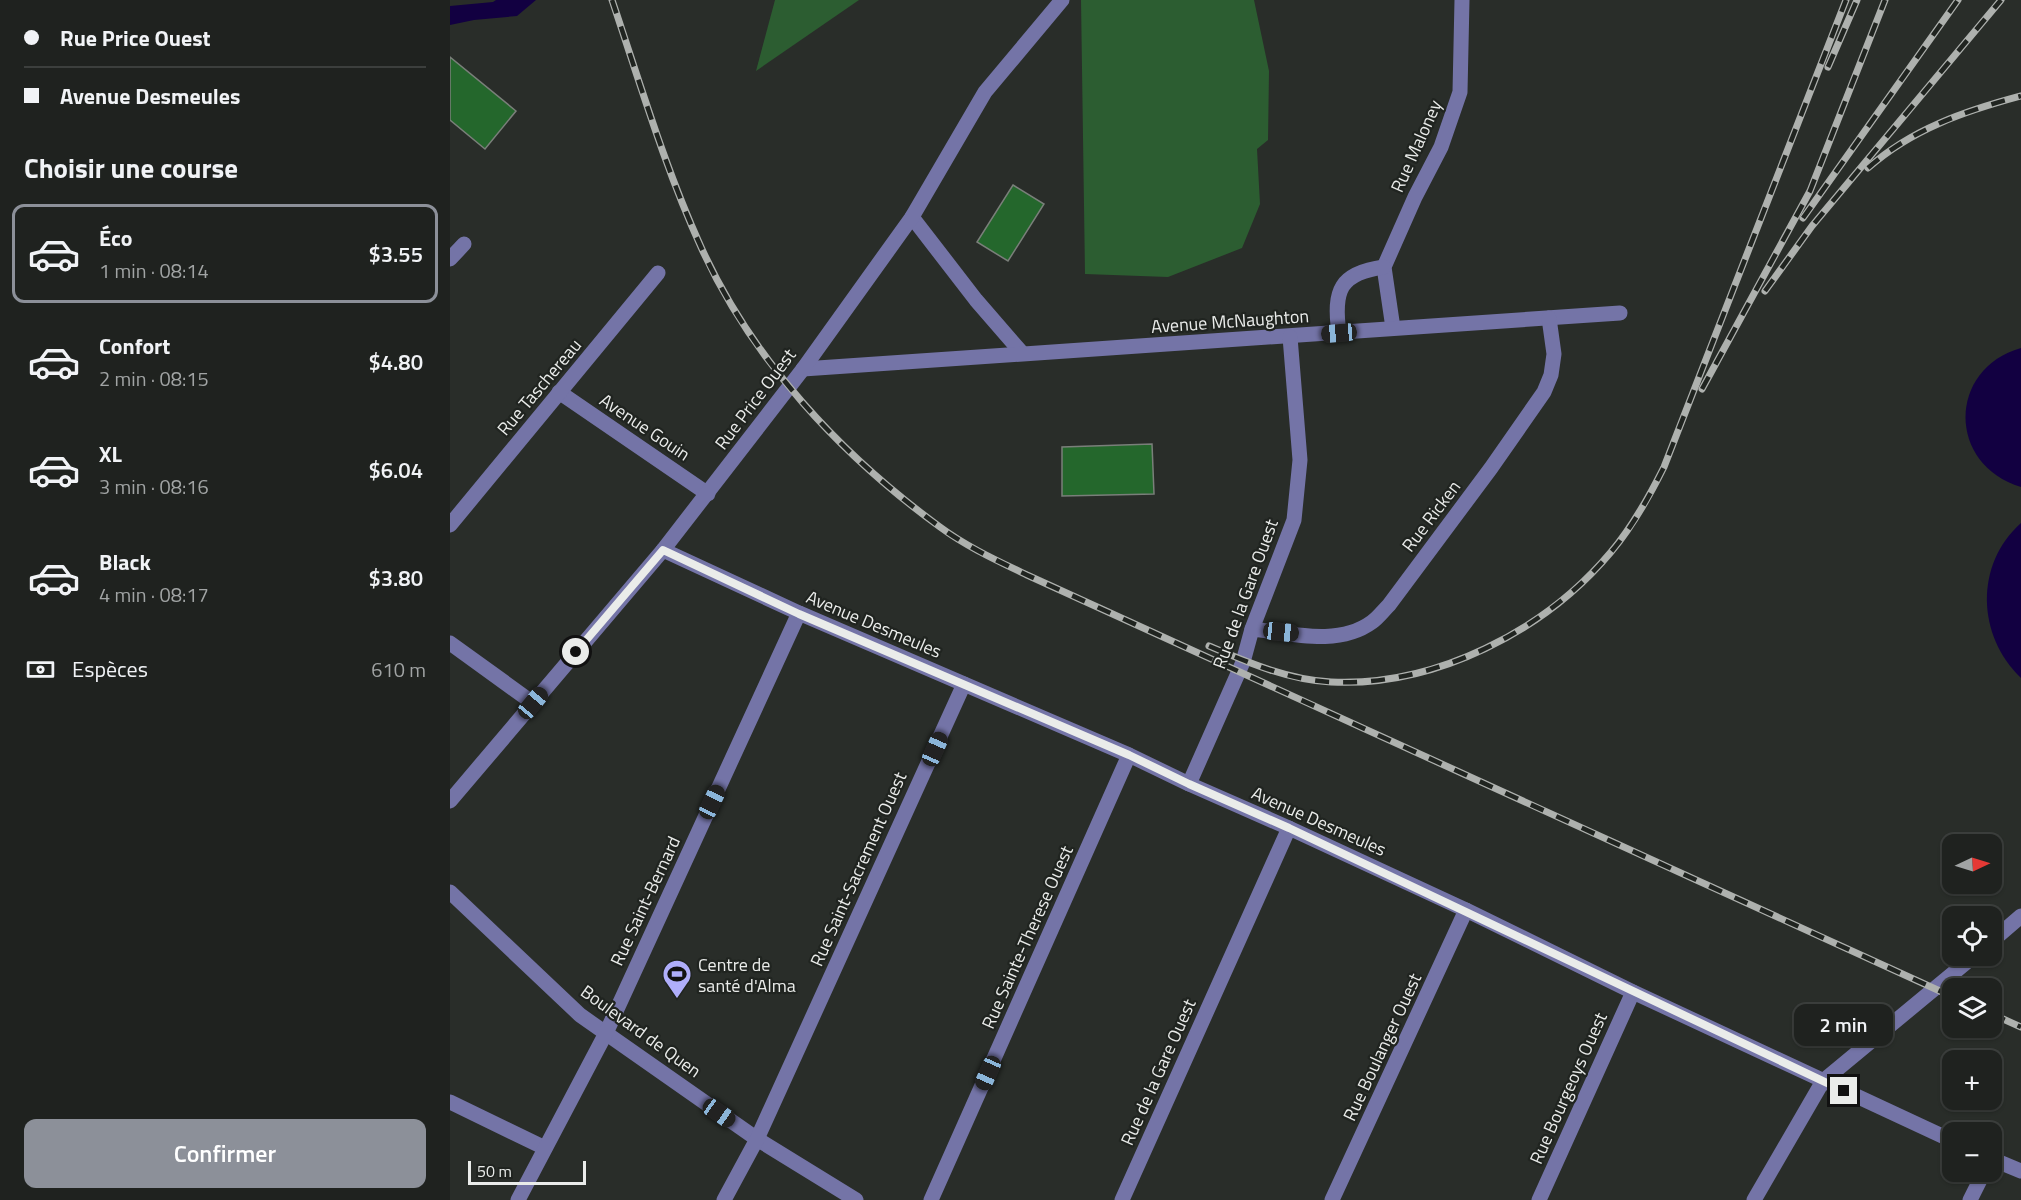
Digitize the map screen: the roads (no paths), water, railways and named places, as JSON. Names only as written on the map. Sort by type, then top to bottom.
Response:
[{"type":"street","name":"Rue Price Ouest","points":[[450,801],[663,550],[804,369],[912,217],[986,92],[1062,0]]},
{"type":"street","name":"Rue Maloney","points":[[1384,267],[1415,197],[1441,147],[1460,92],[1462,0]]},
{"type":"street","points":[[912,217],[976,300],[1022,353]]},
{"type":"street","points":[[450,260],[464,244]]},
{"type":"street","points":[[1339,333],[1338,301],[1346,279],[1363,270],[1384,267],[1393,328]]},
{"type":"street","name":"Rue Taschereau","points":[[450,525],[658,273]]},
{"type":"street","name":"Avenue McNaughton","points":[[804,369],[1620,313]]},
{"type":"street","name":"Rue Ricken","points":[[1252,629],[1328,637],[1349,633],[1372,622],[1389,605],[1491,468],[1544,392],[1551,375],[1554,354],[1549,318]]},
{"type":"street","name":"Rue de la Gare Ouest","points":[[1189,784],[1243,662],[1252,629],[1294,520],[1300,460],[1290,337]]},
{"type":"street","name":"Avenue Gouin","points":[[559,392],[708,494]]},
{"type":"street","name":"Avenue Desmeules","points":[[663,550],[799,614],[1129,755],[1289,828],[1942,1136]]},
{"type":"street","name":"Rue Saint-Bernard","points":[[518,1200],[606,1032],[799,614]]},
{"type":"street","points":[[450,643],[533,703]]},
{"type":"street","name":"Rue Saint-Sacrement Ouest","points":[[724,1200],[757,1139],[964,684]]},
{"type":"street","name":"Rue Sainte-Therese Ouest","points":[[931,1200],[1129,755]]},
{"type":"street","name":"Rue de la Gare Ouest","points":[[1122,1200],[1289,828]]},
{"type":"street","name":"Boulevard de Quen","points":[[450,892],[580,1015],[757,1139],[856,1200]]},
{"type":"street","name":"Rue Boulanger Ouest","points":[[1332,1200],[1466,910]]},
{"type":"street","points":[[2002,932],[2021,916]]},
{"type":"street","points":[[1754,1200],[1822,1081],[1962,966]]},
{"type":"street","name":"Rue Bourgeoys Ouest","points":[[1539,1200],[1633,992]]},
{"type":"street","points":[[450,1102],[545,1148]]},
{"type":"street","points":[[2002,1163],[2021,1171]]},
{"type":"street","points":[[1970,1200],[1979,1182]]},
{"type":"railway","points":[[612,0],[688,217],[722,289],[746,328],[773,366],[834,437],[903,499],[940,527],[972,547],[1027,575],[1942,992]]},
{"type":"railway","points":[[1209,646],[1268,669],[1315,681],[1370,681],[1409,675],[1448,664],[1521,629],[1554,606],[1584,580],[1611,552],[1626,532],[1664,467],[1846,0]]},
{"type":"railway","points":[[1828,67],[1857,0]]},
{"type":"railway","points":[[1702,389],[1810,191],[1885,0]]},
{"type":"railway","points":[[1803,218],[1958,0]]},
{"type":"railway","points":[[1765,291],[1812,226],[2001,0]]},
{"type":"railway","points":[[1868,168],[1903,142],[1940,123],[2021,96]]},
{"type":"railway","points":[[2002,1018],[2021,1027]]},
{"type":"place","name":"Centre de santé d'Alma","points":[[677,1000]]}]
